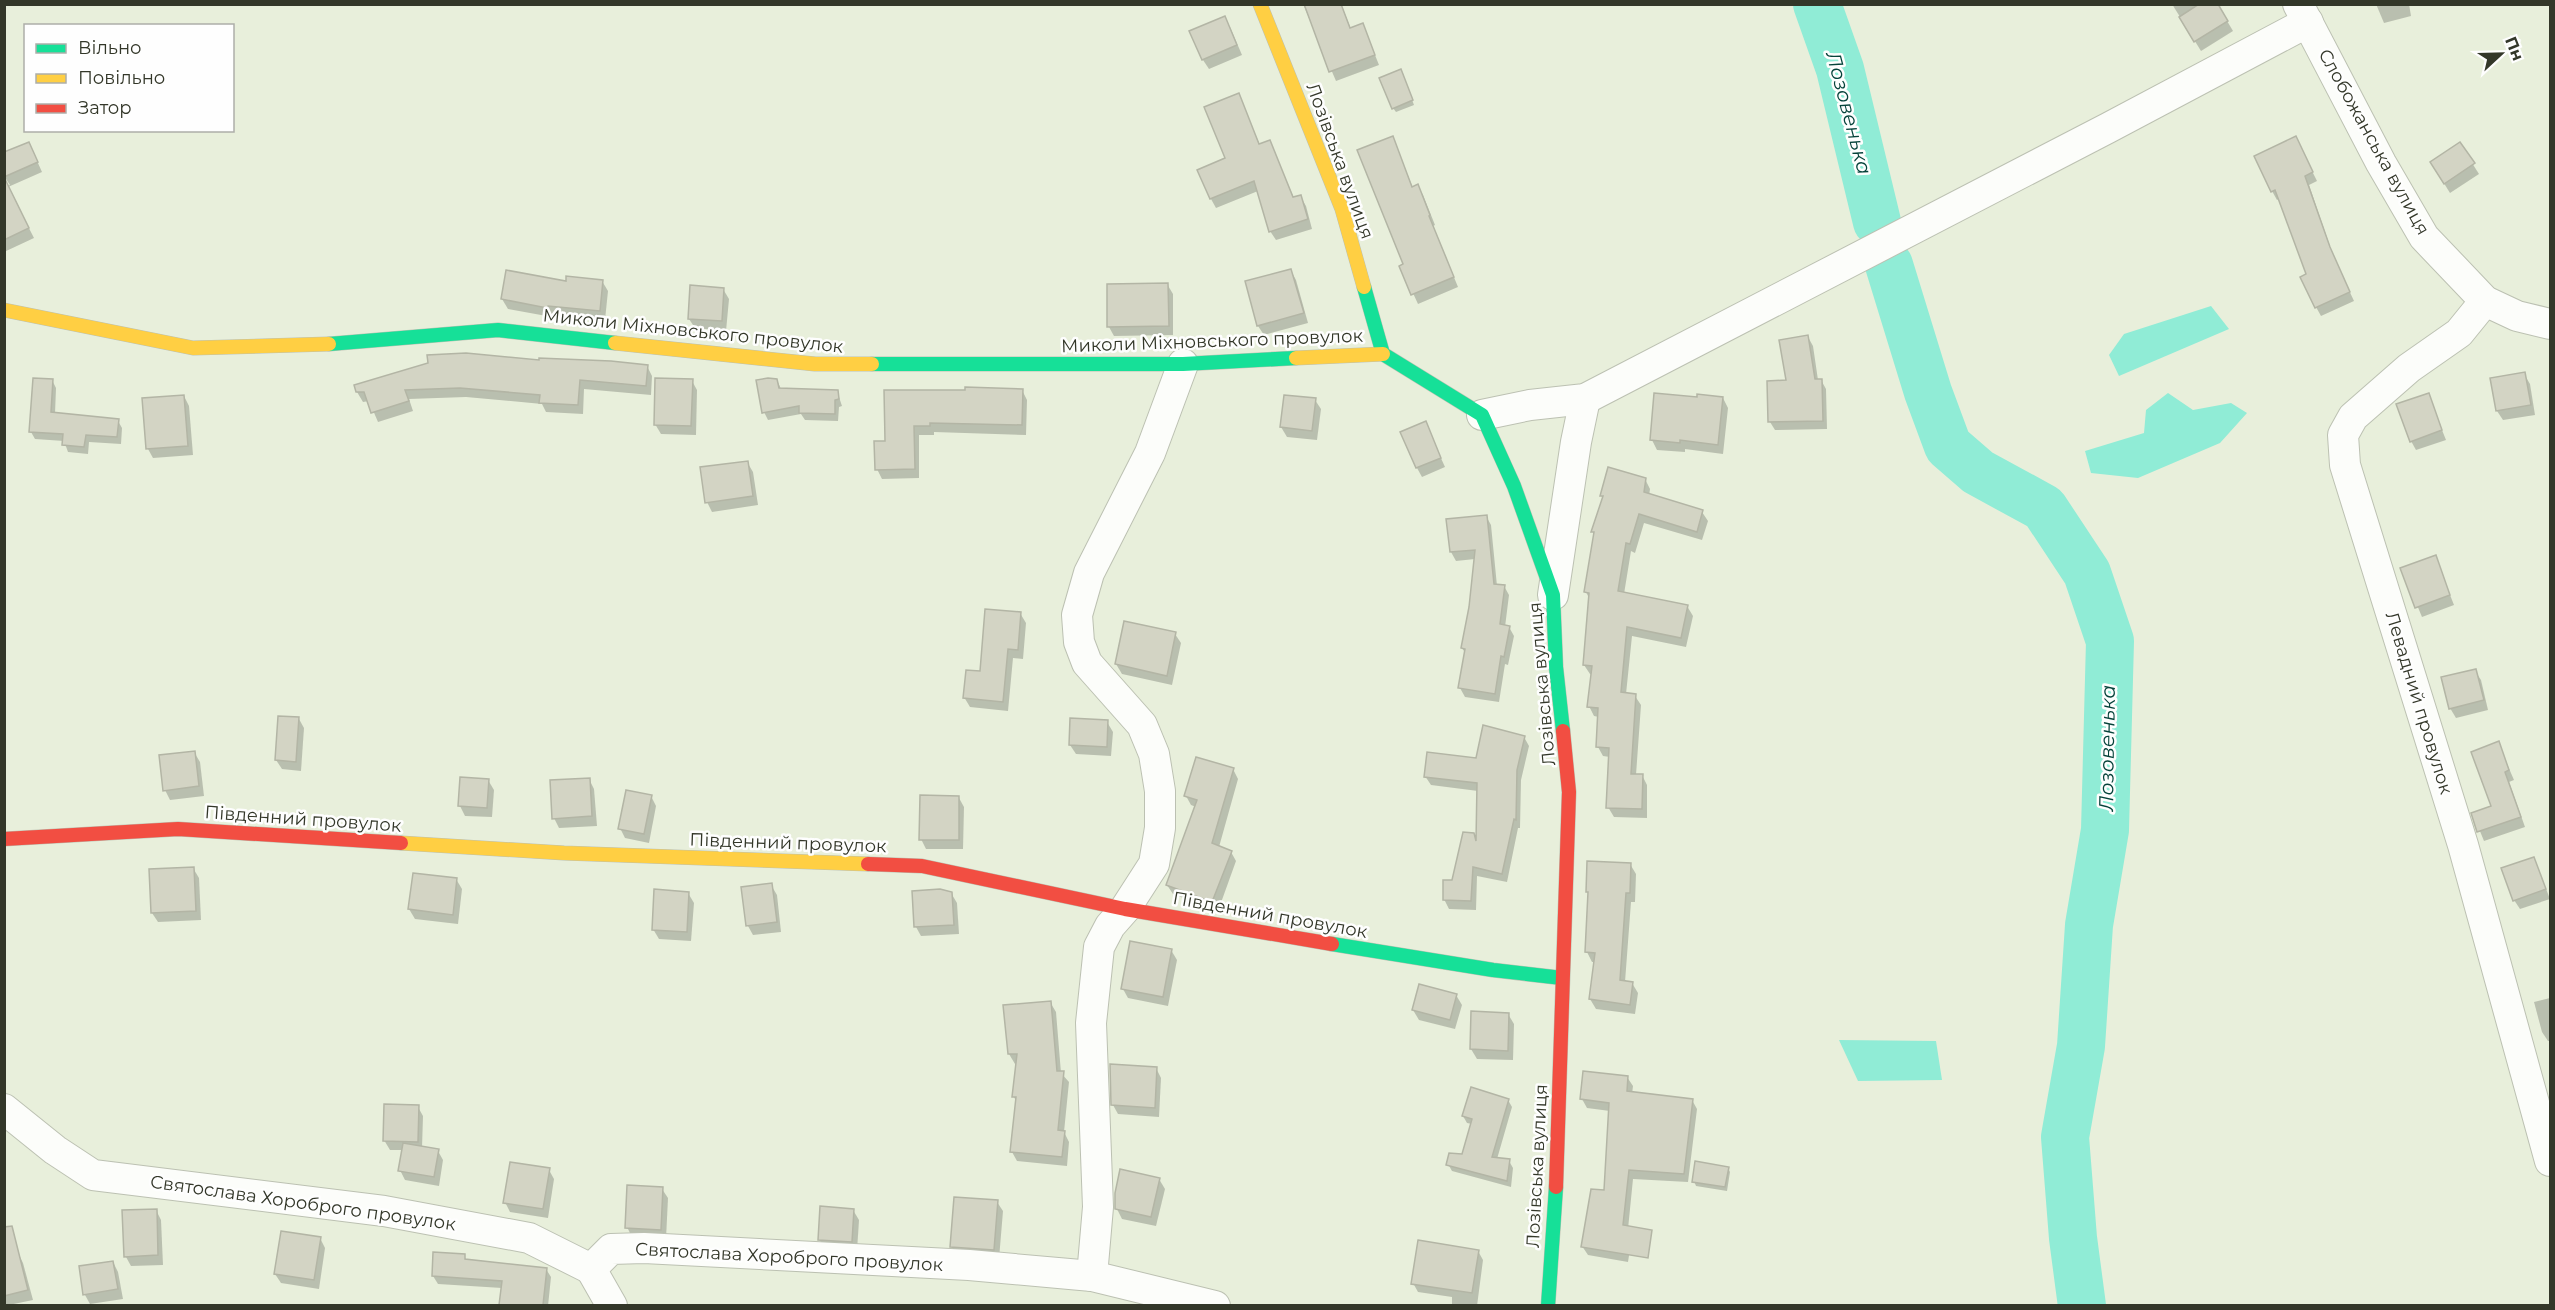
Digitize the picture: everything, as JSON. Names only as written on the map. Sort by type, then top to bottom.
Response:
[{"type":"street","name":"Лозівська вулиця","points":[[1260,4],[1342,208],[1383,354]]},
{"type":"street","points":[[1383,354],[1482,415],[1530,405],[1585,399],[2303,13]]},
{"type":"street","name":"Слобожанська вулиця","points":[[2303,13],[2381,163],[2424,237],[2485,301],[2517,316],[2550,324]]},
{"type":"street","name":"Левадний провулок","points":[[2485,301],[2460,333],[2409,368],[2354,417],[2343,435],[2345,465],[2463,845],[2550,1161]]},
{"type":"street","name":"Миколи Міхновського провулок","points":[[4,310],[192,348],[331,344],[498,330],[815,364],[1183,364],[1383,354]]},
{"type":"street","points":[[1092,1276],[1098,1207],[1091,1023],[1099,946],[1110,926],[1125,909],[1154,864],[1160,828],[1160,790],[1154,754],[1142,724],[1087,663],[1079,642],[1077,615],[1089,573],[1150,453],[1183,364]]},
{"type":"street","points":[[1553,595],[1576,442],[1585,399]]},
{"type":"street","name":"Лозівська вулиця","points":[[1482,415],[1514,486],[1553,595],[1556,667],[1569,792],[1559,1144],[1548,1305]]},
{"type":"street","name":"Південний провулок","points":[[4,839],[178,829],[564,853],[922,866],[1125,909],[1493,970],[1562,978]]},
{"type":"street","name":"Святослава Хороброго провулок","points":[[4,1109],[55,1150],[93,1175],[384,1211],[529,1238],[591,1269],[610,1250],[644,1248],[969,1265],[1092,1276],[1215,1305]]},
{"type":"street","points":[[591,1269],[612,1305]]},
{"type":"water","points":[[2211,306],[2229,329],[2119,376],[2109,355],[2124,334]]},
{"type":"water","points":[[2168,393],[2193,410],[2231,403],[2247,413],[2220,443],[2138,478],[2091,473],[2085,451],[2144,433],[2146,410]]},
{"type":"water","points":[[1839,1040],[1936,1041],[1942,1080],[1858,1081]]},
{"type":"building","points":[[1304,4],[1341,4],[1350,28],[1363,23],[1375,55],[1329,72]]},
{"type":"building","points":[[2199,4],[2218,4],[2228,21],[2194,42],[2179,17]]},
{"type":"building","points":[[1225,16],[1237,45],[1202,60],[1189,31]]},
{"type":"building","points":[[1401,69],[1413,100],[1392,109],[1379,78]]},
{"type":"building","points":[[1239,93],[1259,144],[1270,140],[1293,197],[1301,195],[1308,219],[1269,232],[1254,181],[1210,199],[1197,170],[1225,158],[1204,107]]},
{"type":"building","points":[[1393,136],[1412,187],[1418,184],[1454,277],[1411,295],[1399,266],[1403,264],[1357,150]]},
{"type":"building","points":[[2296,136],[2313,172],[2305,176],[2330,247],[2350,292],[2315,308],[2300,277],[2306,274],[2275,190],[2271,192],[2254,156]]},
{"type":"building","points":[[29,142],[38,162],[4,177],[4,152]]},
{"type":"building","points":[[2460,142],[2475,163],[2444,184],[2430,162]]},
{"type":"building","points":[[4,177],[29,228],[4,240]]},
{"type":"building","points":[[1291,269],[1304,313],[1257,326],[1245,281]]},
{"type":"building","points":[[506,270],[566,281],[566,276],[603,280],[600,311],[548,306],[547,308],[501,299]]},
{"type":"building","points":[[1168,283],[1169,326],[1107,327],[1107,284]]},
{"type":"building","points":[[690,285],[724,288],[722,321],[688,319]]},
{"type":"building","points":[[1808,335],[1815,379],[1822,379],[1823,421],[1768,422],[1767,381],[1786,380],[1779,340]]},
{"type":"building","points":[[466,353],[539,360],[539,358],[611,361],[648,365],[646,386],[580,380],[578,405],[539,403],[540,395],[460,388],[405,390],[409,401],[371,413],[364,392],[356,392],[354,385],[428,363],[427,355]]},
{"type":"building","points":[[2525,372],[2531,405],[2496,411],[2490,378]]},
{"type":"building","points":[[33,378],[53,379],[51,412],[119,419],[117,437],[86,435],[84,447],[62,445],[63,434],[29,432]]},
{"type":"building","points":[[655,378],[693,379],[691,426],[654,425]]},
{"type":"building","points":[[777,379],[779,388],[838,390],[839,399],[835,400],[835,414],[799,413],[799,406],[762,413],[756,380]]},
{"type":"building","points":[[965,387],[1023,389],[1022,425],[930,423],[930,426],[914,426],[915,469],[875,470],[874,441],[885,441],[884,390],[965,390]]},
{"type":"building","points":[[1654,393],[1723,397],[1718,445],[1680,440],[1680,443],[1650,440]]},
{"type":"building","points":[[2429,393],[2442,430],[2410,442],[2396,404]]},
{"type":"building","points":[[184,395],[188,446],[146,449],[142,398]]},
{"type":"building","points":[[1284,395],[1316,398],[1312,431],[1280,427]]},
{"type":"building","points":[[1426,421],[1441,458],[1416,468],[1400,432]]},
{"type":"building","points":[[748,461],[753,496],[705,503],[700,467]]},
{"type":"building","points":[[1608,467],[1646,478],[1644,492],[1703,510],[1697,532],[1639,514],[1630,544],[1626,543],[1618,591],[1688,605],[1681,638],[1627,627],[1621,692],[1636,694],[1631,774],[1643,774],[1642,809],[1606,808],[1609,748],[1596,747],[1598,708],[1587,707],[1592,666],[1583,665],[1589,593],[1584,592],[1594,532],[1591,532],[1603,496],[1600,496]]},
{"type":"building","points":[[1487,515],[1494,584],[1505,585],[1500,624],[1510,626],[1504,657],[1501,656],[1495,694],[1458,688],[1465,649],[1461,648],[1469,607],[1475,550],[1450,552],[1446,519]]},
{"type":"building","points":[[2436,555],[2450,595],[2415,608],[2400,568]]},
{"type":"building","points":[[985,609],[1021,612],[1018,650],[1008,649],[1003,702],[963,698],[966,670],[980,671]]},
{"type":"building","points":[[1124,621],[1176,632],[1167,676],[1115,664]]},
{"type":"building","points":[[2476,669],[2484,700],[2449,709],[2441,677]]},
{"type":"building","points":[[278,716],[299,717],[296,762],[275,760]]},
{"type":"building","points":[[1070,718],[1108,720],[1107,747],[1069,745]]},
{"type":"building","points":[[1483,725],[1525,736],[1517,770],[1516,820],[1514,819],[1502,874],[1473,867],[1471,901],[1443,900],[1443,880],[1452,880],[1463,832],[1474,833],[1476,841],[1477,783],[1424,777],[1427,752],[1476,758]]},
{"type":"building","points":[[2499,741],[2509,770],[2505,772],[2521,817],[2477,832],[2471,813],[2491,806],[2471,752]]},
{"type":"building","points":[[195,751],[199,786],[163,791],[159,755]]},
{"type":"building","points":[[1196,757],[1234,768],[1212,843],[1232,851],[1212,902],[1166,885],[1197,800],[1184,796]]},
{"type":"building","points":[[460,777],[489,779],[487,808],[458,806]]},
{"type":"building","points":[[590,778],[592,816],[552,819],[550,780]]},
{"type":"building","points":[[626,790],[652,795],[644,834],[618,829]]},
{"type":"building","points":[[920,795],[959,796],[959,840],[919,840]]},
{"type":"building","points":[[2534,857],[2546,889],[2513,901],[2501,868]]},
{"type":"building","points":[[1587,861],[1631,863],[1630,893],[1626,893],[1620,980],[1633,982],[1630,1005],[1589,999],[1595,953],[1585,952]]},
{"type":"building","points":[[194,867],[196,911],[151,913],[149,869]]},
{"type":"building","points":[[413,873],[457,878],[453,915],[408,909]]},
{"type":"building","points":[[772,883],[777,922],[746,926],[741,887]]},
{"type":"building","points":[[654,889],[689,892],[687,932],[652,930]]},
{"type":"building","points":[[940,889],[952,892],[954,925],[914,927],[912,891]]},
{"type":"building","points":[[1130,941],[1172,949],[1163,997],[1121,989]]},
{"type":"building","points":[[1419,984],[1457,994],[1450,1020],[1412,1010]]},
{"type":"building","points":[[1051,1001],[1057,1071],[1064,1071],[1058,1130],[1065,1131],[1062,1157],[1010,1152],[1016,1097],[1012,1097],[1017,1054],[1008,1054],[1003,1005]]},
{"type":"building","points":[[1471,1011],[1509,1013],[1508,1051],[1470,1049]]},
{"type":"building","points":[[1110,1064],[1157,1067],[1155,1108],[1111,1105]]},
{"type":"building","points":[[1583,1071],[1628,1076],[1627,1091],[1693,1099],[1684,1174],[1629,1170],[1623,1225],[1652,1230],[1648,1258],[1581,1247],[1591,1189],[1604,1190],[1609,1103],[1580,1099]]},
{"type":"building","points":[[1471,1087],[1509,1099],[1492,1157],[1510,1159],[1507,1181],[1446,1165],[1449,1153],[1462,1154],[1472,1119],[1462,1116]]},
{"type":"building","points":[[384,1104],[419,1105],[418,1142],[383,1141]]},
{"type":"building","points":[[403,1143],[439,1149],[434,1177],[398,1171]]},
{"type":"building","points":[[1695,1161],[1729,1167],[1725,1187],[1692,1182]]},
{"type":"building","points":[[510,1162],[550,1168],[543,1209],[503,1203]]},
{"type":"building","points":[[1120,1169],[1160,1178],[1151,1217],[1115,1209],[1115,1193]]},
{"type":"building","points":[[627,1185],[663,1187],[661,1230],[625,1228]]},
{"type":"building","points":[[954,1197],[998,1200],[994,1250],[950,1247]]},
{"type":"building","points":[[820,1206],[854,1209],[852,1242],[818,1240]]},
{"type":"building","points":[[157,1209],[158,1255],[124,1257],[122,1210]]},
{"type":"building","points":[[12,1226],[28,1290],[4,1296],[4,1227]]},
{"type":"building","points":[[281,1231],[321,1237],[314,1280],[274,1274]]},
{"type":"building","points":[[1418,1240],[1479,1250],[1472,1293],[1411,1284]]},
{"type":"building","points":[[433,1252],[465,1254],[465,1259],[547,1268],[543,1305],[499,1305],[502,1281],[432,1276]]},
{"type":"building","points":[[113,1261],[118,1289],[83,1295],[79,1266]]},
{"type":"waterway","name":"Лозовенька","points":[[1817,4],[1840,69],[1877,222]]},
{"type":"waterway","name":"Лозовенька","points":[[1889,265],[1928,392],[1948,446],[1978,472],[2044,508],[2087,573],[2110,641],[2105,830],[2089,925],[2081,1046],[2065,1137],[2073,1238],[2082,1306]]},
{"type":"traffic: fast","points":[[1364,287],[1383,354],[1482,415],[1514,486],[1553,595],[1556,667],[1563,731]]},
{"type":"traffic: fast","points":[[329,344],[498,330],[615,343]]},
{"type":"traffic: fast","points":[[872,364],[1183,364],[1296,358]]},
{"type":"traffic: fast","points":[[1332,944],[1493,970],[1562,978]]},
{"type":"traffic: fast","points":[[1548,1306],[1556,1187]]},
{"type":"traffic: slow","points":[[1260,4],[1342,209],[1364,287]]},
{"type":"traffic: slow","points":[[4,310],[193,348],[329,344]]},
{"type":"traffic: slow","points":[[615,343],[815,364],[872,364]]},
{"type":"traffic: slow","points":[[1296,358],[1383,354]]},
{"type":"traffic: slow","points":[[401,843],[564,853],[868,864]]},
{"type":"traffic: jam","points":[[1556,1187],[1569,792],[1563,731]]},
{"type":"traffic: jam","points":[[4,839],[178,829],[401,843]]},
{"type":"traffic: jam","points":[[868,864],[922,866],[1125,909],[1332,944]]}]
